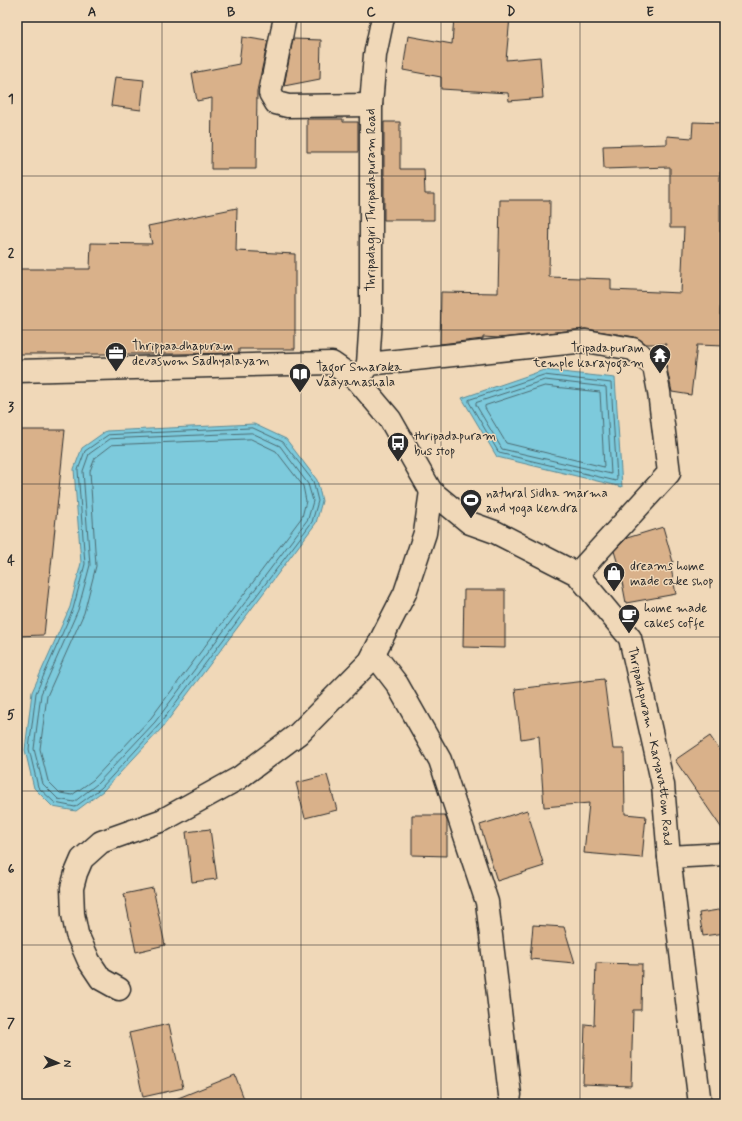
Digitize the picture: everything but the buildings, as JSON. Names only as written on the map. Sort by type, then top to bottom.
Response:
[{"type":"street","points":[[285,17],[270,93],[276,103],[288,106],[370,105]]},
{"type":"street","name":"Thripadagiri Thripadapuram Road","points":[[363,372],[371,319],[370,105],[375,55],[383,17]]},
{"type":"street","points":[[17,371],[332,363],[363,372],[586,341],[633,349],[654,366],[659,392],[669,473],[577,574]]},
{"type":"street","points":[[119,990],[101,979],[89,961],[77,934],[73,914],[72,888],[82,859],[101,842],[163,820],[239,778],[298,734],[370,661],[405,593],[425,533],[431,491],[363,372]]},
{"type":"street","name":"Thripadapuram - Karyavattom Road","points":[[431,491],[470,523],[495,532],[577,574],[630,638],[663,785],[669,857],[725,854]]},
{"type":"street","points":[[374,654],[397,684],[440,760],[487,902],[510,1095]]},
{"type":"street","points":[[669,857],[700,1104]]},
{"type":"water","points":[[544,370],[615,378],[622,487],[497,457],[462,398]]},
{"type":"water","points":[[254,424],[286,439],[317,480],[322,501],[316,523],[162,728],[103,791],[76,811],[53,807],[34,788],[25,750],[32,692],[70,607],[81,563],[74,469],[82,448],[106,431]]},
{"type":"place","name":"Thrippaadhapuram devaswom Sadhyalayam","points":[[116,372]]},
{"type":"place","name":"Tripadapuram temple karayogam","points":[[660,374]]},
{"type":"place","name":"Tagor Smaraka Vaayanashala","points":[[300,394]]},
{"type":"place","name":"thripadapuram bus stop","points":[[398,462]]},
{"type":"place","name":"natural sidha marma and yoga kendra","points":[[471,520]]},
{"type":"place","name":"dreams home made cake shop","points":[[614,592]]},
{"type":"place","name":"home made cakes coffe","points":[[629,634]]}]
